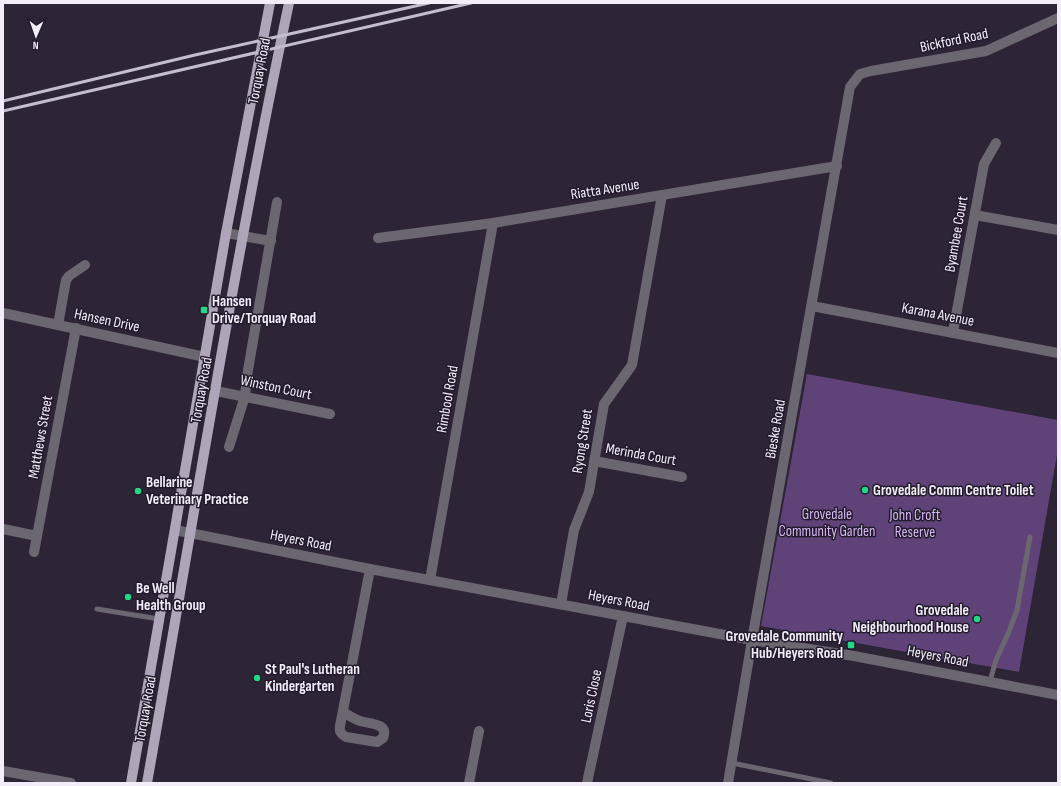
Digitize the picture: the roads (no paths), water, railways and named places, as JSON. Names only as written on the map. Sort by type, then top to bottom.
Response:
[{"type":"main road","name":"Torquay Road","points":[[131,783],[226,233],[270,3]]},
{"type":"main road","name":"Torquay Road","points":[[147,783],[243,235],[270,90],[289,3]]},
{"type":"street","name":"Bickford Road","points":[[854,81],[860,74],[871,70],[986,51],[1058,18]]},
{"type":"street","name":"Bieske Road","points":[[728,783],[752,640],[837,166],[845,113],[850,87],[854,81]]},
{"type":"street","name":"Byambee Court","points":[[953,332],[984,164],[996,143]]},
{"type":"street","name":"Riatta Avenue","points":[[378,238],[493,223],[837,166]]},
{"type":"street","name":"Ryong Street","points":[[561,604],[574,530],[589,492],[604,404],[632,365],[662,195]]},
{"type":"street","points":[[229,447],[245,396],[247,376],[277,202]]},
{"type":"street","points":[[975,216],[1058,230]]},
{"type":"street","name":"Rimbool Road","points":[[430,580],[493,223]]},
{"type":"street","points":[[226,233],[271,241]]},
{"type":"street","points":[[58,325],[66,280],[69,276],[85,265]]},
{"type":"street","name":"Karana Avenue","points":[[812,306],[1058,353]]},
{"type":"street","name":"Hansen Drive","points":[[3,313],[205,357]]},
{"type":"street","name":"Matthews Street","points":[[34,552],[76,328]]},
{"type":"street","name":"Winston Court","points":[[216,391],[330,414]]},
{"type":"street","name":"Merinda Court","points":[[594,461],[682,477]]},
{"type":"street","points":[[3,529],[37,536]]},
{"type":"street","name":"Heyers Road","points":[[175,530],[370,569],[752,640],[854,656],[1058,695]]},
{"type":"street","points":[[343,712],[370,569]]},
{"type":"street","name":"Loris Close","points":[[587,783],[623,616]]},
{"type":"street","points":[[469,783],[479,731]]},
{"type":"street","points":[[3,771],[71,783]]},
{"type":"lane","points":[[990,681],[996,660],[1017,610],[1030,537]]},
{"type":"lane","points":[[97,609],[159,619]]},
{"type":"lane","points":[[732,764],[831,783]]},
{"type":"railway","points":[[3,101],[195,55],[429,3]]},
{"type":"railway","points":[[3,111],[471,3]]},
{"type":"place","name":"Hansen Drive/Torquay Road","points":[[204,310]]},
{"type":"place","name":"Grovedale Comm Centre Toilet","points":[[865,490]]},
{"type":"place","name":"Bellarine Veterinary Practice","points":[[138,491]]},
{"type":"place","name":"Be Well Health Group","points":[[128,597]]},
{"type":"place","name":"Grovedale Neighbourhood House","points":[[977,619]]},
{"type":"place","name":"Grovedale Community Hub/Heyers Road","points":[[851,645]]},
{"type":"place","name":"St Paul's Lutheran Kindergarten","points":[[257,678]]},
{"type":"park label","name":"Grovedale Community Garden","points":[[827,522]]},
{"type":"park label","name":"John Croft Reserve","points":[[915,524]]}]
